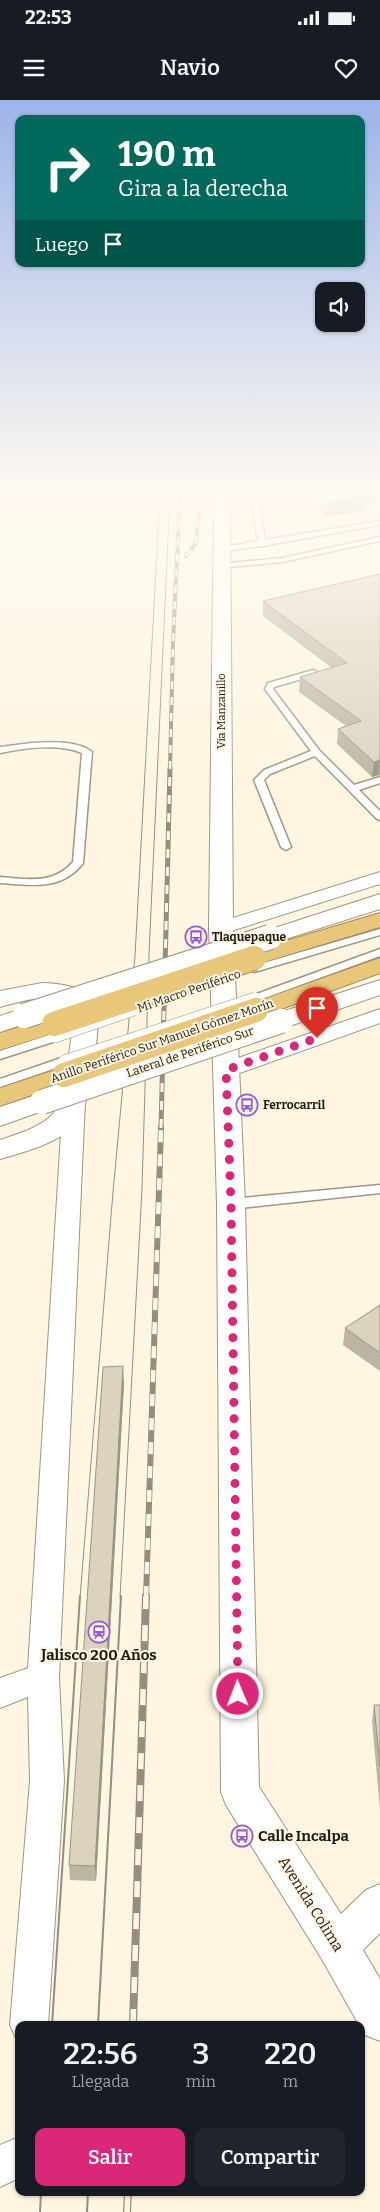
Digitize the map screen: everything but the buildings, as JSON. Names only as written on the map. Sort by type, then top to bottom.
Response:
[{"type":"highway","points":[[0,1042],[54,1030],[380,920]]},
{"type":"highway","name":"Anillo Periférico Sur Manuel Gómez Morín","points":[[0,1097],[64,1068],[380,965]]},
{"type":"street","name":"Via Manzanillo","points":[[221,594],[221,928],[226,1070]]},
{"type":"street","points":[[221,928],[380,878]]},
{"type":"street","points":[[0,1024],[380,901]]},
{"type":"street","name":"Lateral de Periférico Sur","points":[[0,1117],[380,987]]},
{"type":"street","points":[[0,998],[23,992],[51,989],[68,993],[83,1000],[86,1008],[74,1101],[43,1677],[47,1782],[29,2021]]},
{"type":"street","points":[[226,1070],[380,1016]]},
{"type":"street","name":"Avenida Colima","points":[[226,1070],[231,1204],[240,1792],[338,1946],[380,2020]]},
{"type":"street","points":[[0,1150],[34,1138],[63,1120],[74,1101]]},
{"type":"street","points":[[0,1693],[43,1677]]},
{"type":"street","points":[[338,1946],[380,1904]]},
{"type":"street","points":[[0,2167],[15,2158]]},
{"type":"lane","points":[[314,673],[271,686],[269,689],[316,752],[380,817]]},
{"type":"lane","points":[[0,750],[10,747],[67,746],[80,748],[87,752],[78,863],[70,874],[53,882],[0,880]]},
{"type":"lane","points":[[286,846],[259,780],[267,772],[316,752]]},
{"type":"lane","points":[[352,789],[380,780]]},
{"type":"lane","name":"Mi Macro Periférico","points":[[254,964],[380,932]]},
{"type":"lane","points":[[256,1004],[380,952]]},
{"type":"lane","points":[[0,1055],[54,1030]]},
{"type":"lane","points":[[0,1083],[64,1068]]},
{"type":"lane","points":[[231,1204],[380,1189]]},
{"type":"tram line","points":[[80,1598],[113,1192],[135,956],[155,594]]},
{"type":"tram line","points":[[120,1598],[142,1189],[149,954],[165,594]]},
{"type":"tram line","points":[[52,2021],[80,1596]]},
{"type":"tram line","points":[[98,2021],[121,1596]]},
{"type":"tram line","points":[[40,2212],[41,2196]]},
{"type":"tram line","points":[[87,2212],[88,2196]]},
{"type":"railway","points":[[170,769],[175,594]]},
{"type":"railway","points":[[161,1128],[170,768]]},
{"type":"railway","points":[[146,1598],[161,1127]]},
{"type":"railway","points":[[133,2021],[146,1596]]},
{"type":"railway","points":[[127,2212],[128,2196]]},
{"type":"place","name":"Tlaquepaque","points":[[196,937]]},
{"type":"place","name":"Ferrocarril","points":[[247,1105]]},
{"type":"place","name":"Jalisco 200 Años","points":[[99,1632]]},
{"type":"place","name":"Calle Incalpa","points":[[242,1836]]},
{"type":"route","points":[[238,1694],[231,1204],[226,1070],[317,1038]]}]
